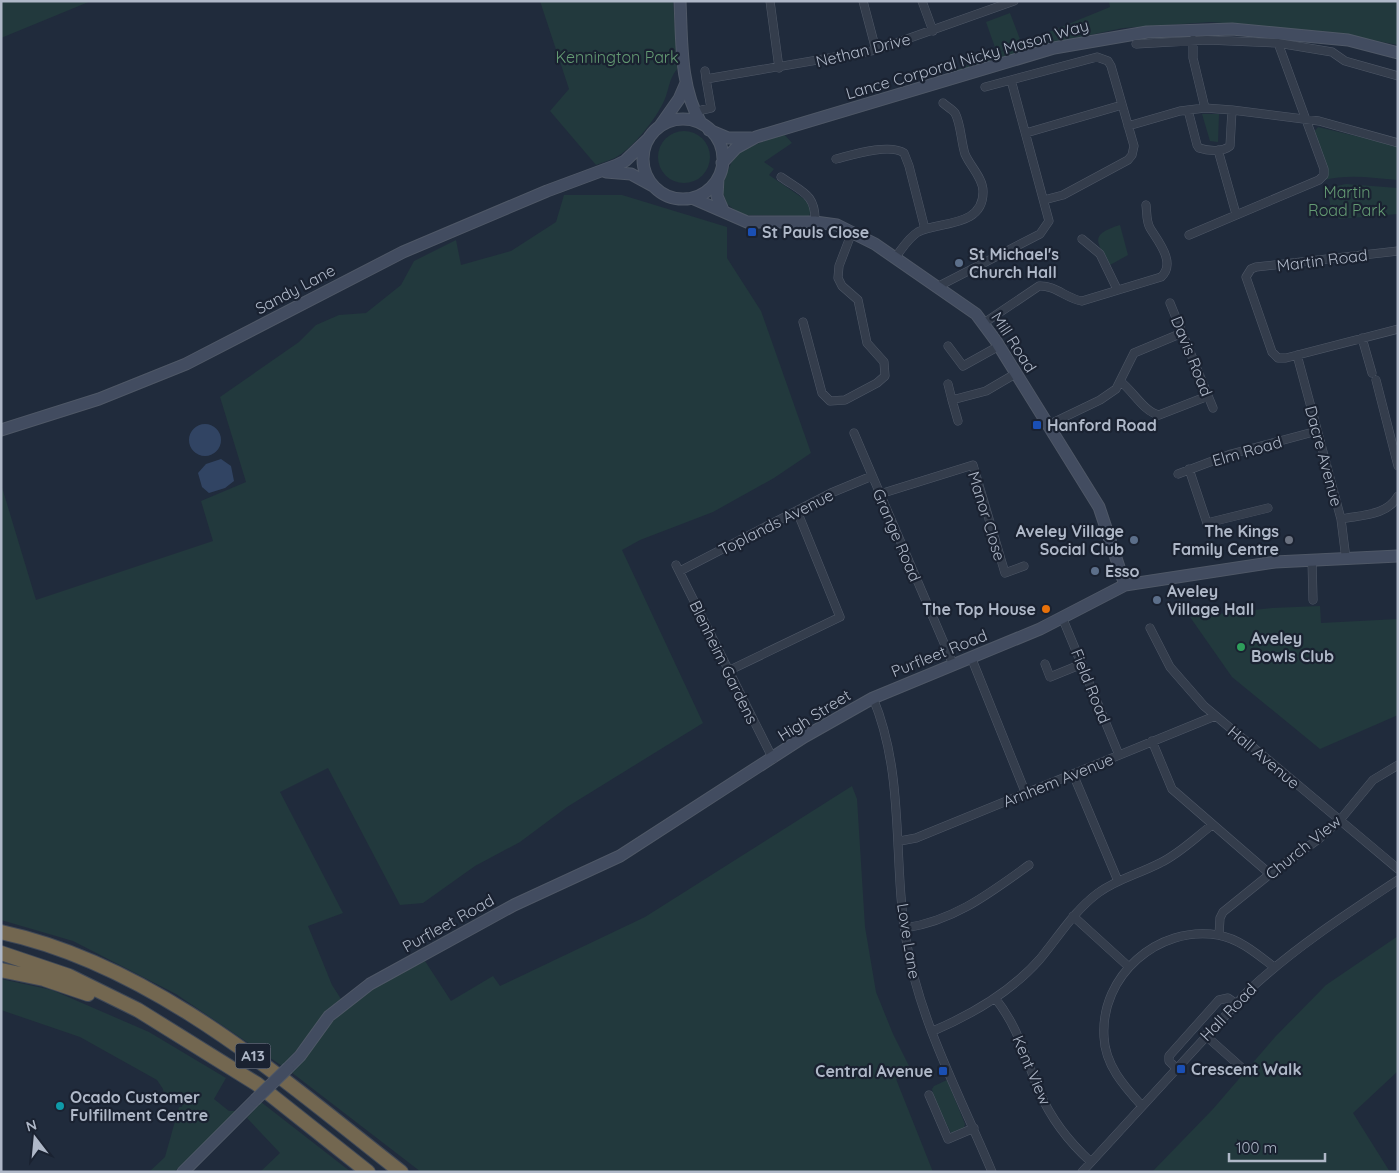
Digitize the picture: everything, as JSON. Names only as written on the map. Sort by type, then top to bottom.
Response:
[{"type":"highway","points":[[1,925],[22,937]]},
{"type":"highway","name":"A13","points":[[1,932],[22,937],[90,962],[193,1016],[241,1047],[401,1172]]},
{"type":"highway","name":"A13","points":[[1,953],[68,976],[138,1010],[257,1084],[368,1172]]},
{"type":"highway","points":[[1,970],[44,979],[82,991],[121,1008],[138,1010]]},
{"type":"street","points":[[680,1],[686,83],[691,107],[719,144],[722,163],[718,178],[718,196],[723,210]]},
{"type":"street","points":[[770,1],[779,68]]},
{"type":"street","points":[[863,1],[876,50]]},
{"type":"street","points":[[922,1],[933,31]]},
{"type":"street","name":"Nethan Drive","points":[[702,110],[711,108],[706,75],[779,68],[876,50],[933,31],[1002,3],[1014,1]]},
{"type":"street","name":"Lance Corporal Nicky Mason Way","points":[[705,127],[733,139],[756,137],[1054,48],[1138,33],[1192,29],[1232,29],[1348,40],[1398,52]]},
{"type":"street","points":[[1193,40],[1193,58],[1205,108]]},
{"type":"street","points":[[1136,44],[1193,40],[1278,44],[1332,52],[1345,61],[1398,76]]},
{"type":"street","points":[[1189,235],[1322,178],[1324,169],[1278,44]]},
{"type":"street","points":[[986,87],[1097,57],[1102,58],[1111,66],[1134,146],[1132,155],[1128,160],[1063,195],[1044,200]]},
{"type":"street","points":[[939,286],[1040,234],[1049,221],[1012,80]]},
{"type":"street","points":[[686,83],[679,99],[660,126],[648,139],[644,164],[653,186],[669,196],[680,199],[692,198],[710,188],[718,178]]},
{"type":"street","points":[[895,258],[911,237],[924,230],[967,218],[978,206],[983,191],[966,154],[955,113],[943,103]]},
{"type":"street","points":[[1026,133],[1122,106]]},
{"type":"street","points":[[1128,126],[1188,110],[1205,108],[1305,118],[1398,143]]},
{"type":"street","points":[[1188,110],[1199,148],[1218,150],[1230,146],[1232,110]]},
{"type":"street","points":[[660,126],[683,119],[705,127]]},
{"type":"street","name":"Lance Corporal Nicky Mason Way","points":[[722,163],[736,148],[756,137]]},
{"type":"street","name":"Sandy Lane","points":[[1,430],[99,399],[186,364],[403,252],[547,190],[601,172],[625,161],[648,139]]},
{"type":"street","points":[[836,159],[866,151],[892,149],[904,153],[909,166],[924,230]]},
{"type":"street","points":[[1218,150],[1236,214]]},
{"type":"street","name":"Sandy Lane","points":[[601,172],[631,174],[653,186]]},
{"type":"street","points":[[781,177],[812,200],[815,207],[815,222]]},
{"type":"street","name":"Mill Road","points":[[692,198],[723,210],[738,220],[747,222],[815,222],[837,225],[852,232],[939,286],[976,314],[999,346],[1100,507],[1125,585]]},
{"type":"street","points":[[984,323],[1039,286],[1049,287],[1074,300],[1082,301],[1117,288],[1156,279],[1164,274],[1166,259],[1159,239],[1149,224],[1146,205]]},
{"type":"street","points":[[803,322],[822,393],[830,401],[845,400],[876,383],[884,376],[884,362],[867,343],[858,300],[842,286],[838,278],[839,266],[852,232]]},
{"type":"street","points":[[1082,239],[1100,254],[1117,288]]},
{"type":"street","name":"Martin Road","points":[[1297,355],[1282,359],[1274,355],[1246,281],[1248,272],[1256,267],[1398,251]]},
{"type":"street","name":"Davis Road","points":[[1170,303],[1213,408]]},
{"type":"street","points":[[1297,355],[1398,329]]},
{"type":"street","points":[[1048,425],[1108,395],[1121,382],[1134,353],[1182,333]]},
{"type":"street","points":[[1362,338],[1398,466]]},
{"type":"street","points":[[948,346],[962,366],[999,346]]},
{"type":"street","name":"Dacre Avenue","points":[[1297,355],[1341,518],[1346,559]]},
{"type":"street","points":[[952,400],[986,391],[1015,374]]},
{"type":"street","points":[[1121,382],[1132,389],[1150,412],[1159,415],[1208,396]]},
{"type":"street","points":[[948,384],[958,421]]},
{"type":"street","name":"Elm Road","points":[[1178,474],[1231,454],[1317,431]]},
{"type":"street","name":"Grange Road","points":[[854,433],[953,664]]},
{"type":"street","name":"Manor Close","points":[[880,494],[973,465],[1005,572],[1024,566]]},
{"type":"street","points":[[1189,469],[1207,523],[1268,508]]},
{"type":"street","name":"Toplands Avenue","points":[[678,568],[872,476]]},
{"type":"street","points":[[1341,518],[1382,511],[1392,504],[1398,496]]},
{"type":"street","points":[[728,671],[840,618],[797,511]]},
{"type":"street","points":[[1125,585],[1261,563],[1398,556]]},
{"type":"street","points":[[1312,560],[1313,600]]},
{"type":"street","name":"Blenheim Gardens","points":[[678,568],[773,760]]},
{"type":"street","name":"Purfleet Road","points":[[873,698],[1062,617],[1125,585]]},
{"type":"street","name":"Field Road","points":[[1062,617],[1119,755]]},
{"type":"street","name":"Hall Avenue","points":[[1150,628],[1170,667],[1186,687],[1215,716],[1398,869]]},
{"type":"street","points":[[971,656],[1026,794]]},
{"type":"street","points":[[1045,664],[1050,677],[1082,664]]},
{"type":"street","name":"High Street","points":[[773,760],[804,737],[873,698]]},
{"type":"street","name":"Love Lane","points":[[873,698],[888,744],[900,841],[905,928],[913,978],[992,1172]]},
{"type":"street","name":"Arnhem Avenue","points":[[900,841],[916,838],[1215,716]]},
{"type":"street","points":[[1152,742],[1172,789],[1270,874]]},
{"type":"street","name":"Purfleet Road","points":[[183,1172],[300,1056],[329,1016],[339,1006],[370,984],[514,905],[620,856],[773,760]]},
{"type":"street","name":"Church View","points":[[1219,935],[1220,918],[1224,912],[1340,820],[1373,780],[1398,765]]},
{"type":"street","points":[[1073,774],[1118,881]]},
{"type":"street","points":[[933,1031],[961,1018],[995,998],[1039,960],[1073,916],[1086,903],[1118,881],[1168,859],[1212,825]]},
{"type":"street","points":[[905,928],[935,921],[967,908],[1029,865]]},
{"type":"street","name":"Hall Road","points":[[1082,1172],[1205,1035],[1274,966],[1310,939],[1398,880]]},
{"type":"street","points":[[1073,916],[1129,967]]},
{"type":"street","points":[[1142,1106],[1114,1071],[1104,1037],[1112,992],[1129,967],[1154,947],[1168,940],[1197,934],[1219,935],[1246,945],[1274,966]]},
{"type":"street","name":"Kent View","points":[[995,998],[1021,1040],[1037,1087],[1050,1113],[1071,1142],[1091,1162]]},
{"type":"street","points":[[1176,1068],[1169,1061],[1169,1056],[1219,1000],[1228,998],[1235,1003]]},
{"type":"street","points":[[1205,1035],[1242,1068]]},
{"type":"street","points":[[929,1096],[948,1139],[974,1128]]},
{"type":"green space","points":[[1,1],[91,1],[1,38]]},
{"type":"green space","name":"Kennington Park","points":[[540,1],[673,1],[678,68],[672,78],[663,103],[653,120],[632,145],[613,159],[596,165],[550,111],[569,89]]},
{"type":"green space","points":[[1398,1],[1398,45],[1330,32],[1211,22],[1123,28],[1062,41],[944,75],[1110,7],[1109,2]]},
{"type":"green space","points":[[1010,13],[1021,42],[997,53],[986,22]]},
{"type":"green space","points":[[1202,114],[1219,114],[1218,142],[1210,141]]},
{"type":"green space","points":[[1318,127],[1398,146],[1398,180],[1352,177],[1324,180],[1314,132]]},
{"type":"green space","points":[[679,131],[689,131],[703,138],[710,152],[710,162],[703,176],[689,183],[679,183],[669,179],[662,172],[658,162],[658,152],[662,142],[669,135]]},
{"type":"green space","points":[[783,133],[792,143],[764,162],[774,169],[769,175],[810,203],[812,208],[809,216],[741,215],[727,204],[722,190],[726,174],[736,153]]},
{"type":"green space","name":"Martin Road Park","points":[[1346,184],[1398,188],[1398,214],[1339,219],[1331,212],[1328,188]]},
{"type":"green space","points":[[564,195],[622,195],[727,227],[727,258],[761,311],[811,453],[774,478],[713,512],[640,540],[622,550],[703,723],[567,807],[520,842],[475,866],[423,903],[400,905],[328,768],[280,792],[343,913],[308,926],[332,985],[341,999],[332,1006],[282,1066],[176,994],[73,941],[1,920],[1,484],[36,600],[213,541],[201,501],[246,482],[220,397],[299,342],[316,325],[339,315],[366,313],[401,285],[414,261],[456,240],[461,265],[511,251],[556,222]]},
{"type":"green space","points":[[1120,225],[1128,255],[1110,265],[1099,245],[1099,236],[1103,232]]},
{"type":"green space","points":[[1320,606],[1321,623],[1398,619],[1398,715],[1320,749],[1232,677],[1190,617],[1272,608]]},
{"type":"green space","points":[[852,786],[857,799],[865,927],[876,992],[893,1034],[911,1070],[896,1079],[933,1172],[421,1172],[291,1072],[340,1013],[358,997],[391,978],[425,961],[451,1001],[493,976],[500,986],[645,917]]},
{"type":"green space","points":[[1398,936],[1398,1071],[1353,1113],[1390,1172],[1152,1172],[1213,1109],[1275,1037],[1326,985]]},
{"type":"green space","points":[[1,979],[52,990],[149,1032],[226,1078],[214,1099],[229,1111],[237,1111],[174,1172],[149,1172],[165,1157],[179,1107],[182,1107],[183,1102],[164,1097],[163,1089],[157,1080],[80,1037],[1,1010]]},
{"type":"green space","points":[[947,1080],[965,1124],[964,1128],[951,1133],[935,1101],[932,1089],[934,1086]]},
{"type":"green space","points":[[261,1102],[351,1172],[260,1172],[280,1153],[247,1118]]},
{"type":"water","points":[[205,424],[211,425],[216,429],[220,434],[220,446],[216,451],[211,455],[205,456],[199,455],[194,451],[190,446],[189,440],[190,434],[194,429],[199,425]]},
{"type":"water","points":[[221,459],[231,466],[234,481],[225,488],[209,493],[202,487],[198,473],[206,464]]},
{"type":"place","name":"St Pauls Close","points":[[752,232]]},
{"type":"place","name":"St Michael's Church Hall","points":[[959,263]]},
{"type":"place","name":"Hanford Road","points":[[1037,425]]},
{"type":"place","name":"Aveley Village Social Club","points":[[1134,540]]},
{"type":"place","name":"The Kings Family Centre","points":[[1289,540]]},
{"type":"place","name":"Esso","points":[[1095,571]]},
{"type":"place","name":"Aveley Village Hall","points":[[1157,600]]},
{"type":"place","name":"The Top House","points":[[1046,609]]},
{"type":"place","name":"Aveley Bowls Club","points":[[1241,647]]},
{"type":"place","name":"Crescent Walk","points":[[1181,1069]]},
{"type":"place","name":"Central Avenue","points":[[943,1071]]},
{"type":"place","name":"Ocado Customer Fulfillment Centre","points":[[60,1106]]}]
